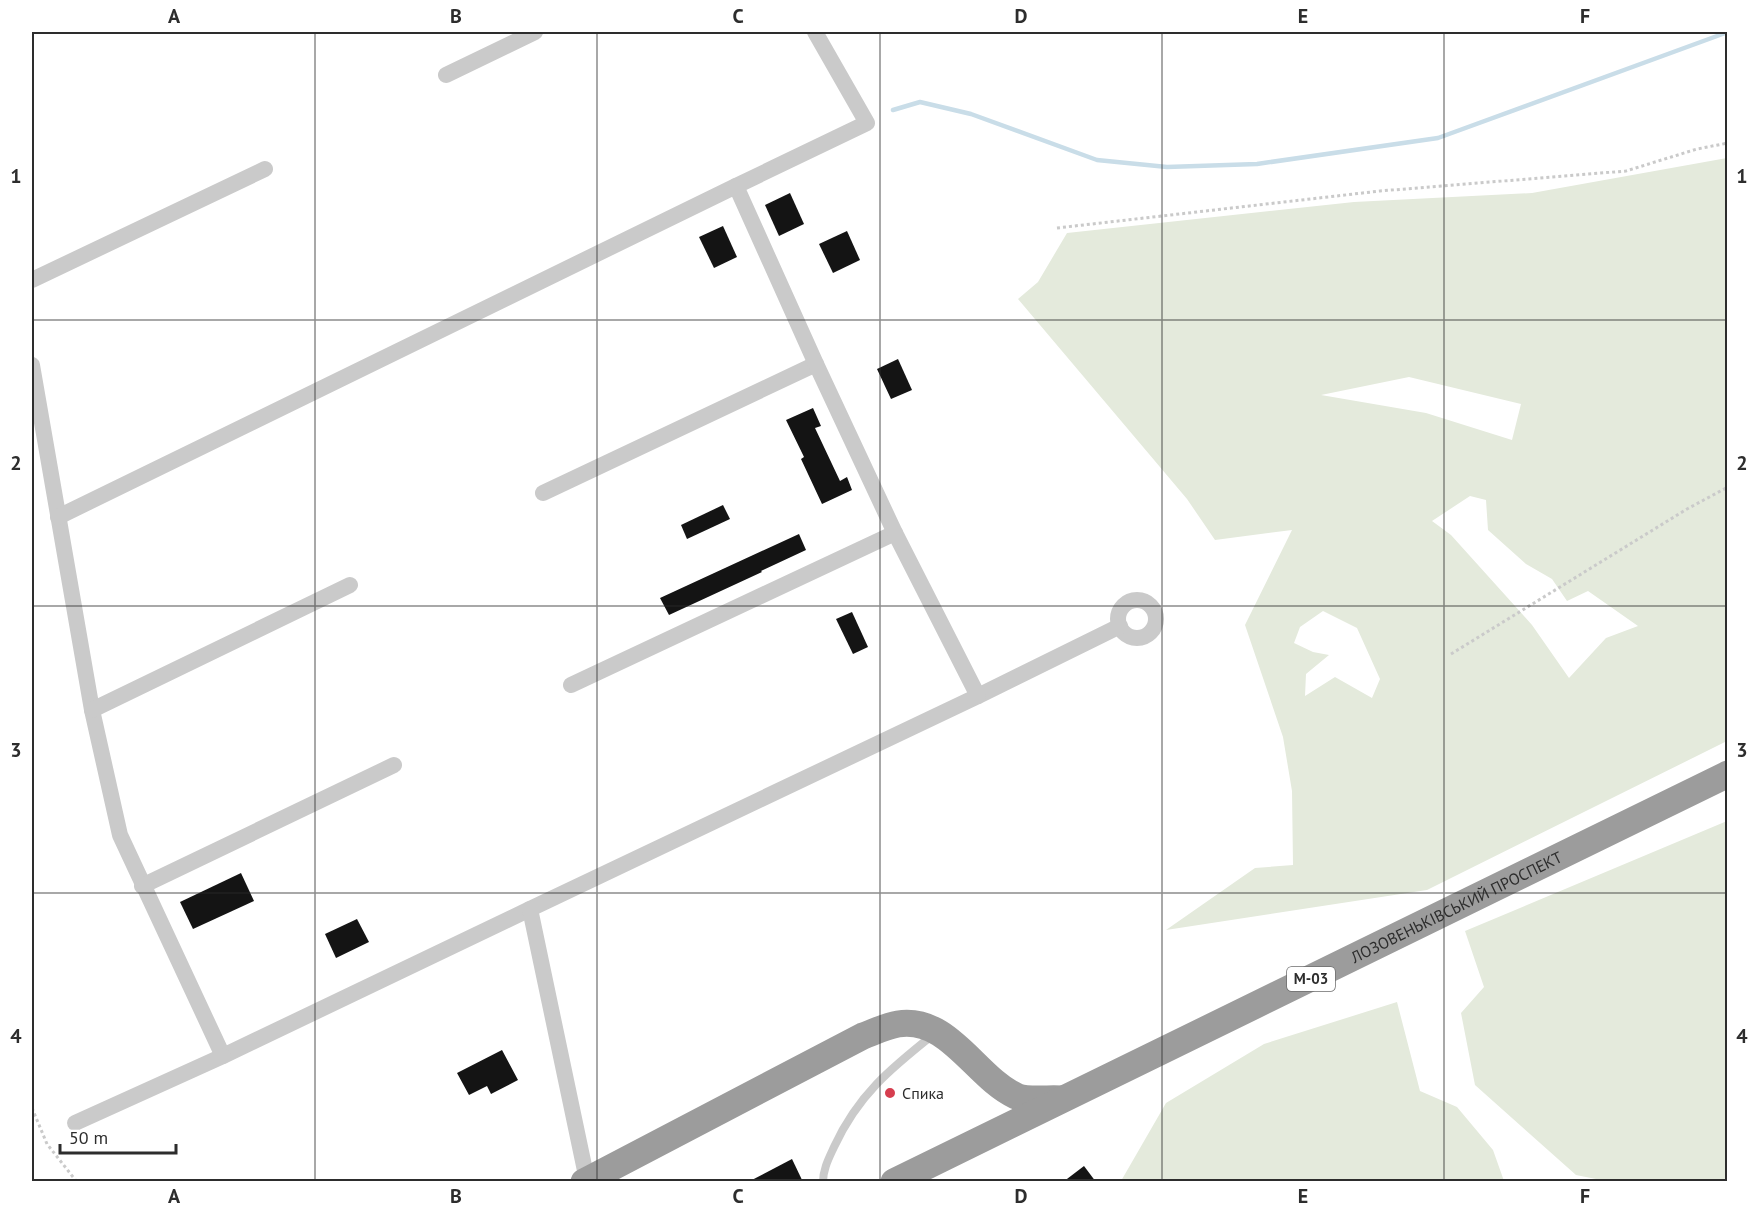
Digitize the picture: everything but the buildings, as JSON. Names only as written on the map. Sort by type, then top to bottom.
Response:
[{"type":"highway","name":"ЛОЗОВЕНЬКІВСЬКИЙ ПРОСПЕКТ","points":[[894,1182],[1728,774]]},
{"type":"highway","points":[[585,1181],[863,1036],[899,1024],[915,1024],[937,1032],[994,1082],[1018,1097],[1066,1099]]},
{"type":"street","points":[[446,75],[536,32]]},
{"type":"street","points":[[58,517],[867,123],[815,32]]},
{"type":"street","points":[[32,280],[265,169]]},
{"type":"street","points":[[736,186],[895,533],[978,696]]},
{"type":"street","points":[[543,493],[816,364]]},
{"type":"street","points":[[32,365],[92,710],[120,835],[223,1056]]},
{"type":"street","points":[[571,686],[895,533]]},
{"type":"street","points":[[92,710],[350,585]]},
{"type":"street","points":[[75,1123],[223,1056],[1120,626]]},
{"type":"street","points":[[142,886],[394,765]]},
{"type":"street","points":[[530,909],[585,1181]]},
{"type":"lane","points":[[823,1182],[827,1163],[845,1122],[863,1098],[890,1069],[937,1032]]},
{"type":"path","points":[[1058,228],[1380,191],[1626,171],[1697,149],[1728,143]]},
{"type":"path","points":[[1451,654],[1687,509],[1728,487]]},
{"type":"path","points":[[32,1108],[47,1144],[77,1182]]},
{"type":"shaded area","points":[[1727,158],[1727,741],[1427,890],[1166,930],[1255,868],[1293,865],[1292,791],[1283,737],[1245,625],[1292,530],[1215,540],[1187,499],[1018,299],[1038,282],[1067,233],[1354,202],[1532,193]],"holes":[[[1409,377],[1521,404],[1512,440],[1426,413],[1321,395]],[[1470,496],[1486,500],[1488,530],[1526,564],[1552,579],[1567,601],[1588,591],[1638,626],[1606,638],[1569,678],[1532,625],[1451,535],[1432,521]],[[1323,611],[1357,628],[1380,679],[1372,698],[1335,677],[1305,696],[1306,674],[1329,655],[1313,652],[1294,643],[1300,627]]]},
{"type":"shaded area","points":[[1727,821],[1727,1181],[1611,1182],[1576,1175],[1475,1085],[1461,1013],[1484,987],[1465,931]]},
{"type":"shaded area","points":[[1397,1002],[1420,1091],[1457,1107],[1493,1150],[1504,1181],[1121,1181],[1166,1103],[1264,1044]]},
{"type":"waterway","points":[[893,110],[920,102],[971,114],[1097,160],[1167,167],[1257,164],[1438,138],[1728,32]]},
{"type":"place","name":"Спика","points":[[890,1093]]}]
